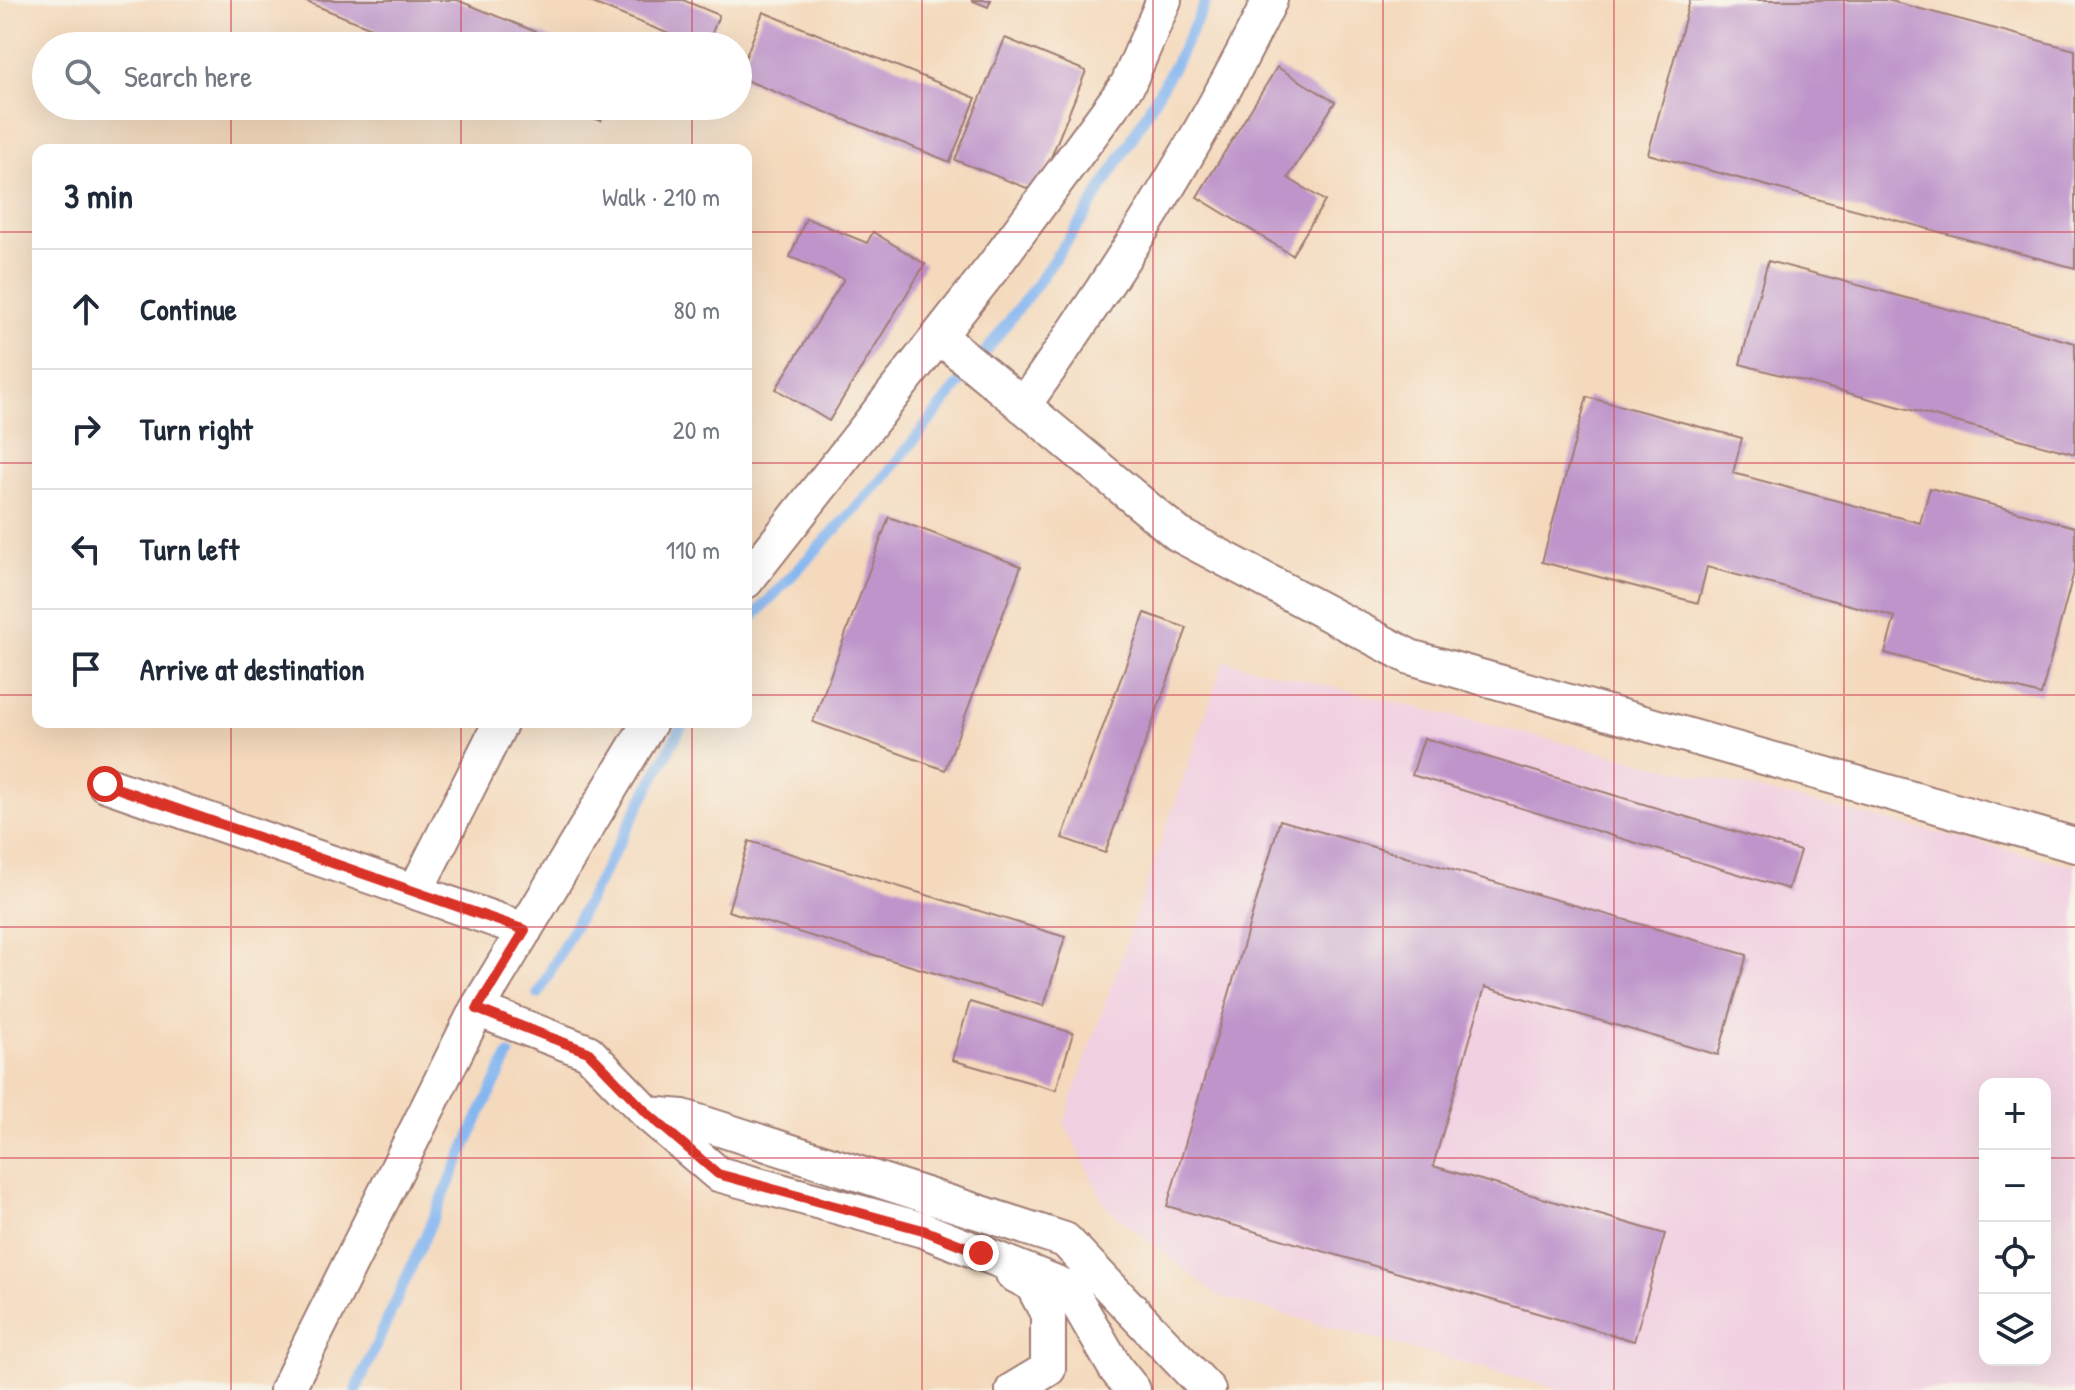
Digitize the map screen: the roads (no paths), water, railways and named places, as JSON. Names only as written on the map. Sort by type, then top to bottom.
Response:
[{"type":"street","points":[[752,574],[950,345],[993,267],[1128,84],[1164,0]]},
{"type":"street","points":[[1023,406],[1132,245],[1189,151],[1270,0]]},
{"type":"street","points":[[950,345],[1178,534],[1410,657],[2075,845]]},
{"type":"street","points":[[415,892],[498,728]]},
{"type":"street","points":[[287,1390],[477,1009],[646,728]]},
{"type":"street","points":[[105,784],[525,930]]},
{"type":"street","points":[[477,1009],[588,1052],[648,1114],[718,1174],[923,1230],[1069,1288],[1116,1369],[1133,1390]]},
{"type":"street","points":[[648,1114],[683,1117],[1065,1240],[1208,1390]]},
{"type":"street","points":[[923,1230],[1032,1284],[1048,1314],[1048,1369],[1013,1390]]},
{"type":"waterway","points":[[752,618],[881,481],[1037,284],[1086,214],[1130,142],[1207,0]]},
{"type":"waterway","points":[[538,994],[681,728]]},
{"type":"waterway","points":[[356,1390],[509,1055]]}]
